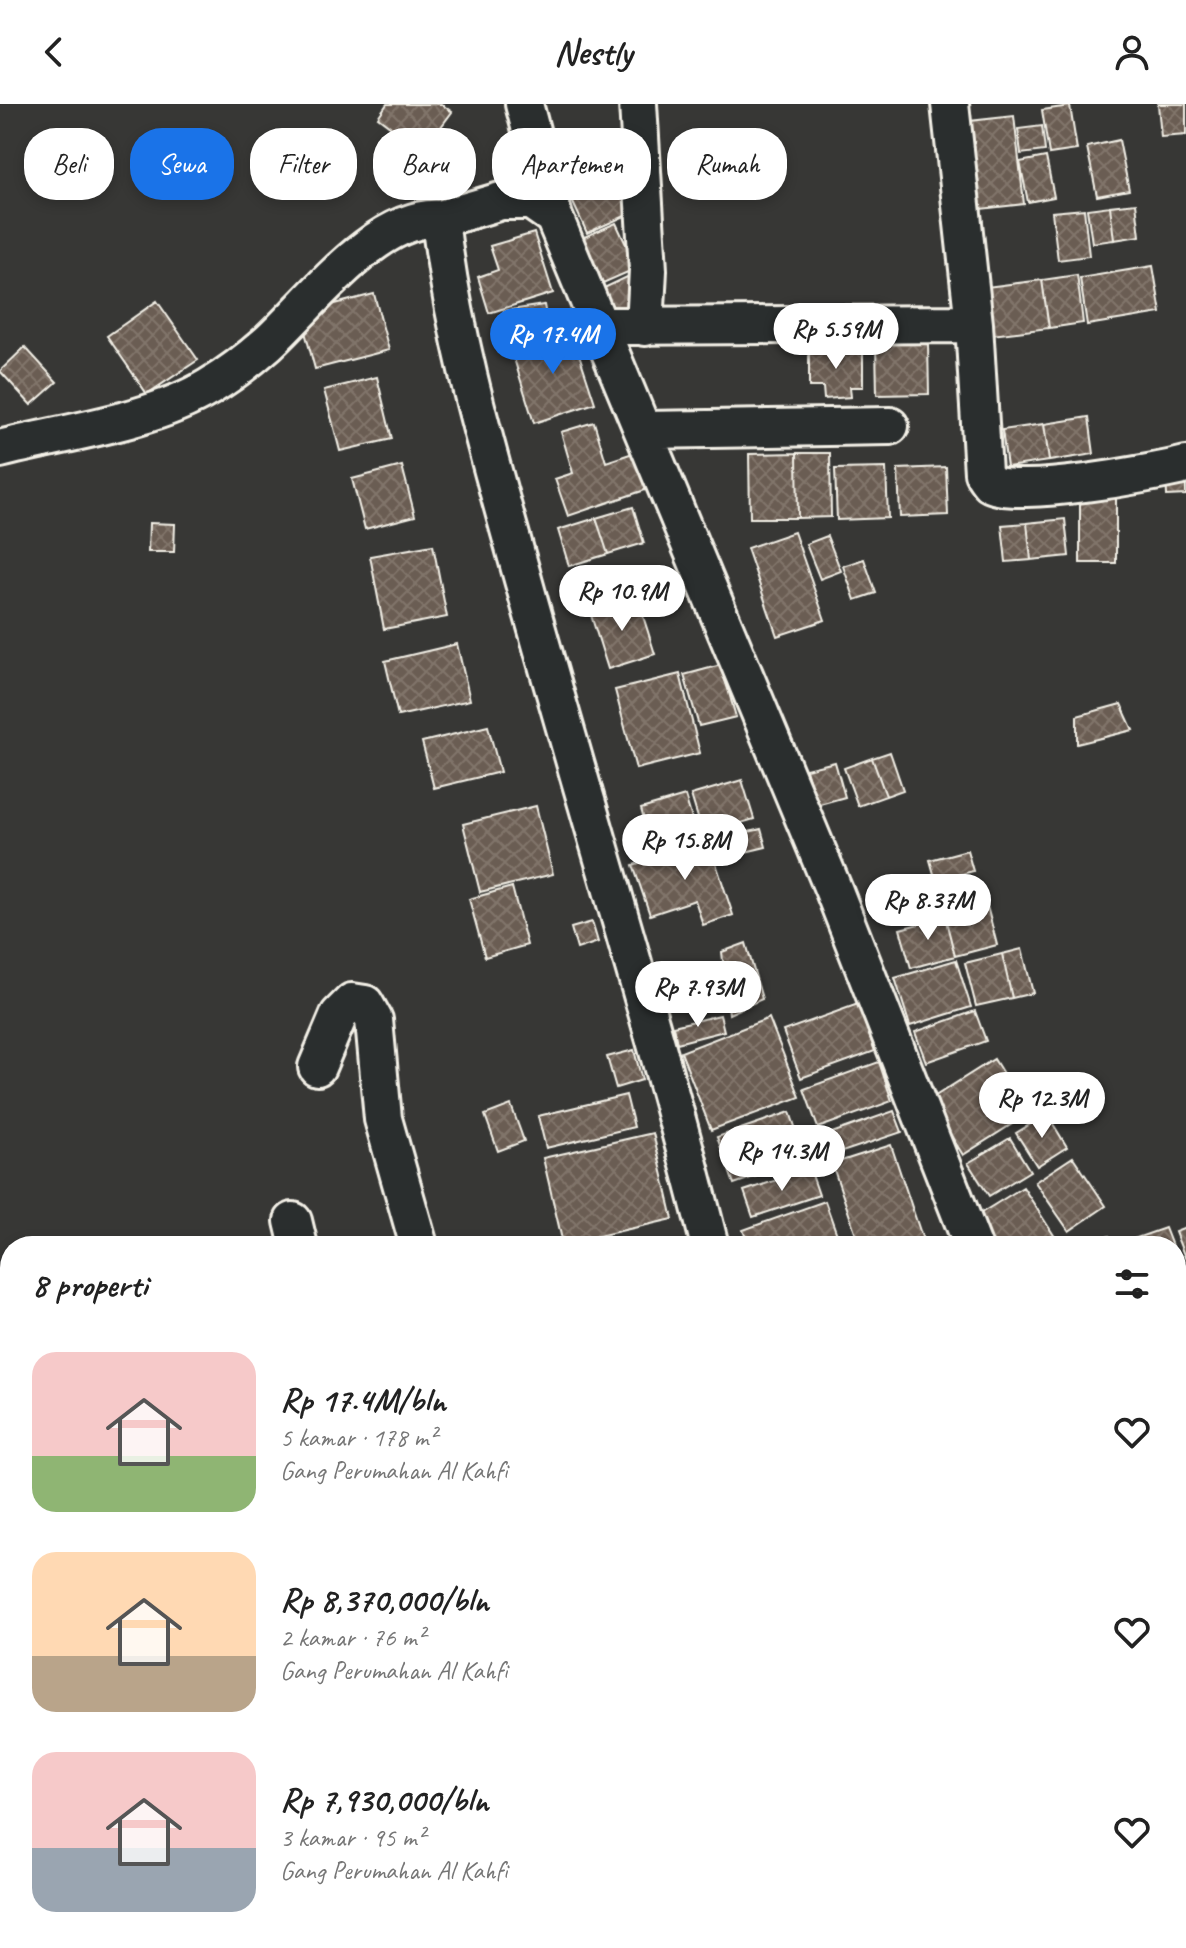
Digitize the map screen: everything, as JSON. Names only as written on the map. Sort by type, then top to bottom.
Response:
[{"type":"street","points":[[524,104],[554,217],[834,891],[969,1236]]},
{"type":"street","points":[[638,104],[648,270],[645,327]]},
{"type":"street","points":[[950,104],[974,324],[983,473],[989,483],[1004,487],[1088,484],[1139,477],[1186,465]]},
{"type":"street","points":[[0,449],[128,420],[208,388],[267,344],[331,278],[381,238],[428,218],[440,219],[501,201],[531,201],[554,217]]},
{"type":"street","points":[[440,219],[447,283],[471,389],[553,686],[667,1075],[707,1236]]},
{"type":"street","points":[[597,326],[974,324]]},
{"type":"street","points":[[644,430],[890,426]]},
{"type":"street","points":[[317,1067],[339,1015],[352,1002],[365,1004],[374,1020],[383,1119],[416,1236]]},
{"type":"building","points":[[387,104],[441,104],[452,112],[440,128],[393,128],[378,117]]},
{"type":"building","points":[[1158,104],[1186,104],[1186,135],[1161,137]]},
{"type":"building","points":[[1070,106],[1077,150],[1049,154],[1042,110]]},
{"type":"building","points":[[1014,116],[1024,204],[981,209],[970,121]]},
{"type":"building","points":[[1042,126],[1045,151],[1021,154],[1018,129]]},
{"type":"building","points":[[1119,140],[1129,190],[1097,196],[1087,147]]},
{"type":"building","points":[[1046,157],[1054,197],[1028,202],[1020,162]]},
{"type":"building","points":[[572,200],[628,200],[634,212],[587,233]]},
{"type":"building","points":[[1136,203],[1140,236],[1114,240],[1110,206]]},
{"type":"building","points":[[1110,206],[1114,240],[1092,243],[1087,209]]},
{"type":"building","points":[[1084,209],[1089,256],[1058,260],[1052,212]]},
{"type":"building","points":[[616,223],[637,268],[603,283],[582,238]]},
{"type":"building","points":[[534,233],[553,293],[489,313],[478,277],[498,270],[490,246]]},
{"type":"building","points":[[1153,266],[1161,313],[1087,325],[1080,278]]},
{"type":"building","points":[[1077,275],[1083,323],[1049,328],[1042,280]]},
{"type":"building","points":[[629,276],[642,300],[614,313],[602,289]]},
{"type":"building","points":[[1042,280],[1049,328],[992,335],[986,287]]},
{"type":"building","points":[[374,294],[389,350],[315,369],[300,313]]},
{"type":"building","points":[[157,301],[198,360],[147,394],[107,336]]},
{"type":"building","points":[[544,305],[549,332],[509,339],[504,311]]},
{"type":"building","points":[[571,330],[595,403],[534,423],[511,349]]},
{"type":"building","points":[[928,343],[929,394],[877,395],[876,344]]},
{"type":"building","points":[[25,347],[57,382],[31,405],[0,371]]},
{"type":"building","points":[[863,348],[863,387],[850,387],[851,397],[824,399],[823,387],[809,387],[809,349]]},
{"type":"building","points":[[377,377],[392,439],[340,451],[324,390]]},
{"type":"building","points":[[1089,417],[1094,454],[1049,461],[1044,424]]},
{"type":"building","points":[[594,422],[606,462],[636,452],[648,489],[568,516],[555,479],[573,473],[561,432]]},
{"type":"building","points":[[1044,424],[1049,461],[1007,467],[1002,430]]},
{"type":"building","points":[[797,453],[830,453],[831,517],[798,518]]},
{"type":"building","points":[[797,453],[798,518],[750,518],[749,454]]},
{"type":"building","points":[[402,466],[415,516],[365,529],[352,479]]},
{"type":"building","points":[[946,467],[948,515],[900,517],[898,469]]},
{"type":"building","points":[[886,468],[888,518],[837,520],[835,469]]},
{"type":"building","points":[[1186,475],[1186,495],[1167,496],[1166,476]]},
{"type":"building","points":[[1080,494],[1116,494],[1116,563],[1080,563]]},
{"type":"building","points":[[633,507],[644,543],[608,554],[596,518]]},
{"type":"building","points":[[596,518],[608,554],[569,566],[558,530]]},
{"type":"building","points":[[1065,519],[1069,556],[1031,560],[1027,523]]},
{"type":"building","points":[[149,523],[175,524],[174,552],[148,552]]},
{"type":"building","points":[[1027,523],[1031,560],[1006,562],[1002,525]]},
{"type":"building","points":[[794,532],[825,620],[777,636],[747,548]]},
{"type":"building","points":[[827,536],[841,571],[820,579],[806,544]]},
{"type":"building","points":[[433,545],[447,617],[384,629],[370,556]]},
{"type":"building","points":[[864,559],[876,593],[855,600],[843,566]]},
{"type":"building","points":[[637,597],[655,654],[608,669],[590,612]]},
{"type":"building","points":[[457,644],[470,700],[398,716],[385,661]]},
{"type":"building","points":[[721,665],[736,717],[699,726],[684,675]]},
{"type":"building","points":[[680,674],[700,753],[636,769],[615,690]]},
{"type":"building","points":[[1121,704],[1133,730],[1077,744],[1077,716]]},
{"type":"building","points":[[488,726],[500,772],[434,788],[422,742]]},
{"type":"building","points":[[890,752],[903,790],[886,796],[872,758]]},
{"type":"building","points":[[872,758],[886,796],[858,806],[844,768]]},
{"type":"building","points":[[835,762],[845,797],[816,805],[806,769]]},
{"type":"building","points":[[742,780],[754,819],[703,834],[691,795]]},
{"type":"building","points":[[685,796],[697,835],[652,848],[641,809]]},
{"type":"building","points":[[536,806],[553,874],[480,892],[463,824]]},
{"type":"building","points":[[761,829],[766,847],[745,852],[740,834]]},
{"type":"building","points":[[708,839],[733,915],[703,925],[695,900],[650,915],[633,865]]},
{"type":"building","points":[[967,850],[973,871],[936,881],[930,860]]},
{"type":"building","points":[[512,887],[527,945],[485,957],[469,899]]},
{"type":"building","points":[[987,906],[997,945],[955,956],[945,917]]},
{"type":"building","points":[[945,917],[955,956],[911,968],[900,929]]},
{"type":"building","points":[[592,922],[598,942],[577,949],[571,928]]},
{"type":"building","points":[[746,943],[762,999],[729,1014],[722,952]]},
{"type":"building","points":[[1022,949],[1033,993],[1012,998],[1002,954]]},
{"type":"building","points":[[1002,954],[1012,998],[976,1006],[965,963]]},
{"type":"building","points":[[956,960],[971,1007],[910,1026],[895,978]]},
{"type":"building","points":[[858,1004],[875,1051],[801,1078],[783,1031]]},
{"type":"building","points":[[975,1011],[986,1041],[926,1062],[915,1032]]},
{"type":"building","points":[[720,1015],[724,1031],[677,1043],[673,1026]]},
{"type":"building","points":[[769,1018],[800,1097],[711,1130],[681,1052]]},
{"type":"building","points":[[634,1050],[642,1080],[616,1088],[607,1057]]},
{"type":"building","points":[[994,1059],[1028,1114],[963,1155],[929,1100]]},
{"type":"building","points":[[879,1062],[892,1101],[818,1128],[804,1089]]},
{"type":"building","points":[[626,1095],[634,1127],[546,1148],[538,1116]]},
{"type":"building","points":[[511,1105],[524,1141],[498,1151],[485,1115]]},
{"type":"building","points":[[894,1111],[902,1132],[830,1156],[823,1136]]},
{"type":"building","points":[[790,1112],[806,1159],[734,1184],[717,1137]]},
{"type":"building","points":[[1047,1114],[1067,1147],[1037,1166],[1016,1133]]},
{"type":"building","points":[[653,1133],[673,1219],[598,1236],[561,1236],[543,1158]]},
{"type":"building","points":[[1010,1138],[1030,1171],[989,1196],[968,1163]]},
{"type":"building","points":[[891,1145],[922,1236],[857,1236],[832,1164]]},
{"type":"building","points":[[1073,1157],[1106,1206],[1069,1231],[1035,1182]]},
{"type":"building","points":[[810,1169],[819,1195],[753,1217],[744,1191]]},
{"type":"building","points":[[1023,1187],[1054,1236],[985,1236],[973,1218]]},
{"type":"building","points":[[825,1201],[837,1236],[745,1236],[743,1230]]},
{"type":"building","points":[[1165,1228],[1168,1236],[1142,1236]]},
{"type":"building","points":[[1186,1228],[1186,1236],[1177,1236],[1175,1232]]}]
